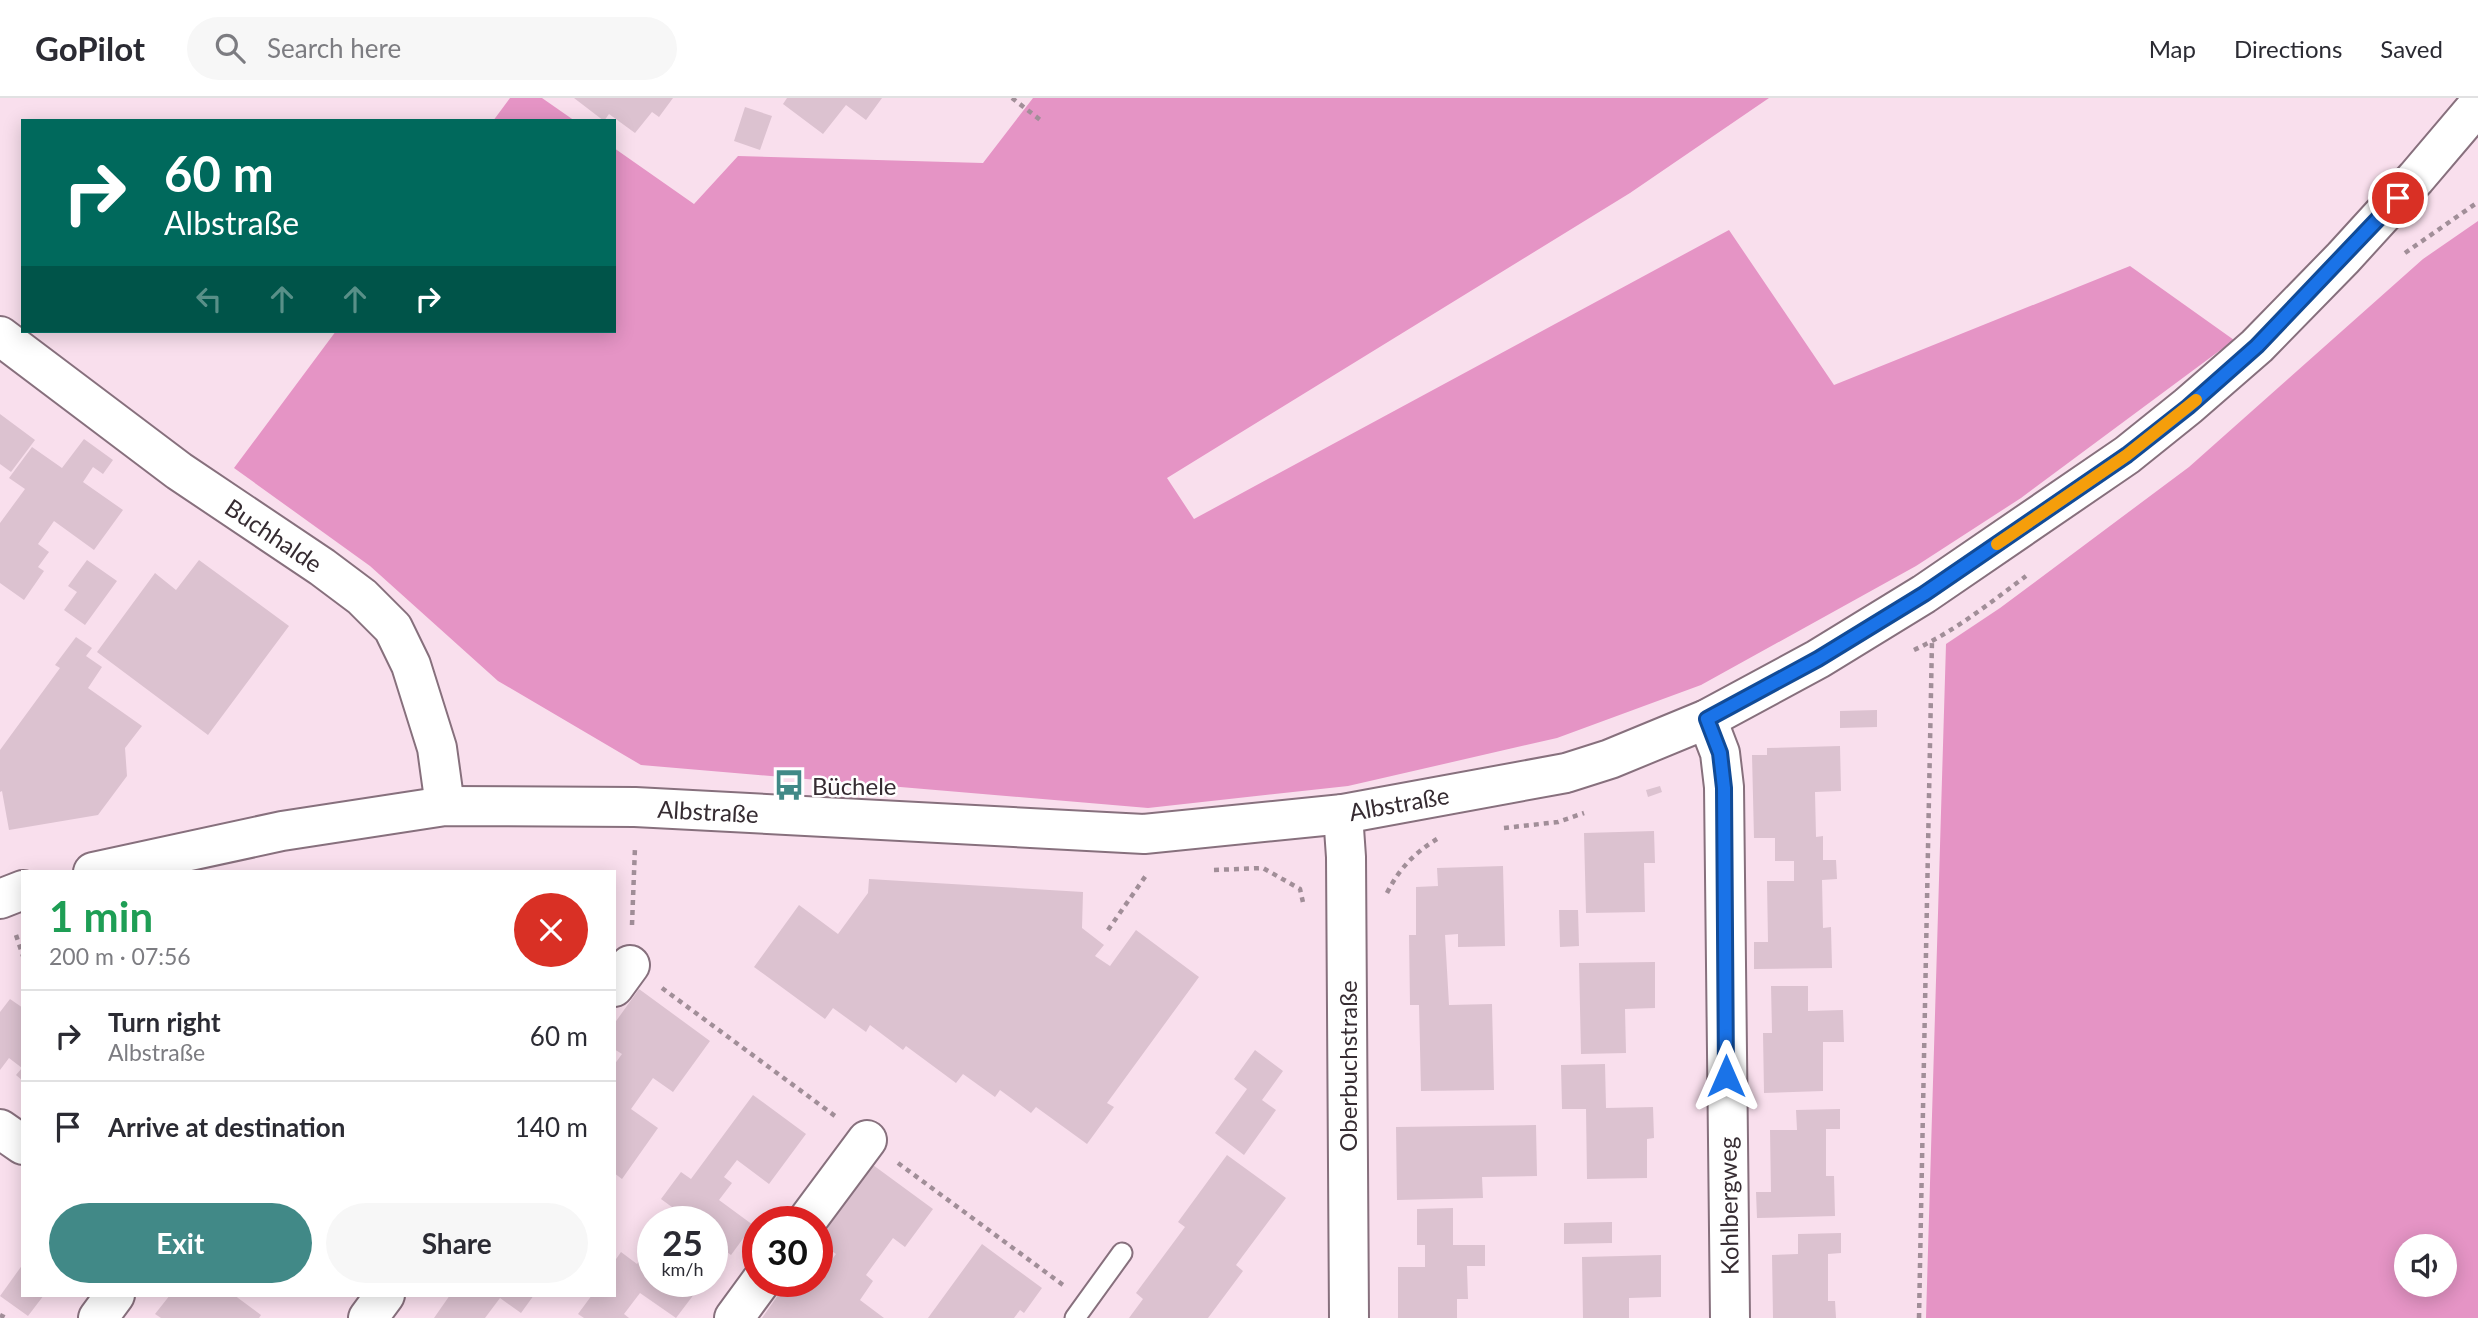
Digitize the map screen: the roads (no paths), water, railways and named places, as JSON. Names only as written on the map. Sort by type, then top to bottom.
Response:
[{"type":"street","name":"Albstraße","points":[[102,870],[282,831],[445,806],[635,807],[1144,834],[1343,814],[1566,773],[1610,759],[1707,719],[1818,659],[1924,594],[2127,455],[2188,407],[2257,346],[2343,258],[2478,105]]},
{"type":"street","name":"Buchhalde","points":[[0,336],[179,471],[352,590],[393,628],[411,665],[437,748],[445,806]]},
{"type":"street","name":"Kohlbergweg","points":[[1707,719],[1720,753],[1724,788],[1730,1318]]},
{"type":"street","name":"Oberbuchstraße","points":[[1343,814],[1346,857],[1349,1318]]},
{"type":"street","points":[[0,899],[21,891]]},
{"type":"street","points":[[0,1129],[21,1144]]},
{"type":"street","points":[[818,1206],[867,1140]]},
{"type":"street","points":[[98,1318],[114,1297]]},
{"type":"street","points":[[368,1318],[384,1297]]},
{"type":"street","points":[[734,1318],[749,1297]]},
{"type":"lane","points":[[1075,1318],[1122,1253]]},
{"type":"place","name":"Büchele","points":[[789,785]]}]
